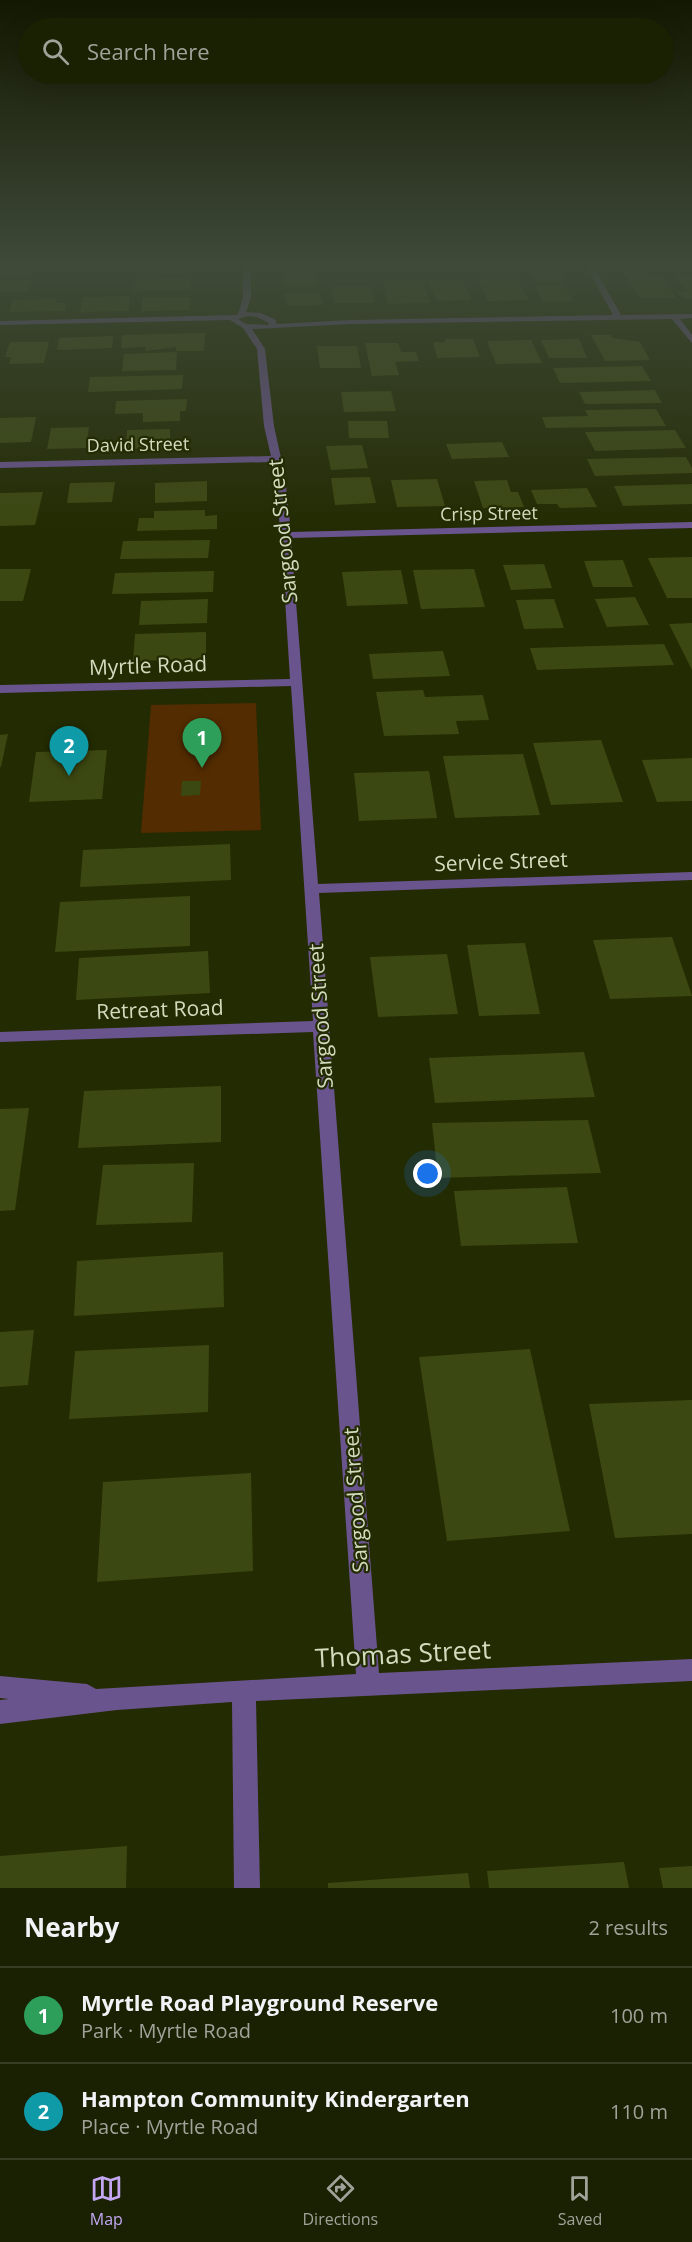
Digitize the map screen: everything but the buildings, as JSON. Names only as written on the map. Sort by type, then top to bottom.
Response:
[{"type":"street","name":"Sargood Street","points":[[261,352],[269,426],[277,459],[286,535],[368,1684]]},
{"type":"street","name":"David Street","points":[[0,465],[277,459]]},
{"type":"street","name":"Crisp Street","points":[[286,535],[692,525]]},
{"type":"street","name":"Myrtle Road","points":[[0,689],[297,682]]},
{"type":"street","name":"Service Street","points":[[311,889],[692,876]]},
{"type":"street","name":"Retreat Road","points":[[0,1037],[322,1026]]},
{"type":"street","name":"Thomas Street","points":[[0,1712],[117,1698],[244,1690],[692,1670]]},
{"type":"street","name":"Thomas Street","points":[[0,1687],[117,1698]]},
{"type":"street","points":[[244,1690],[247,1888]]},
{"type":"shaded area","points":[[256,703],[261,830],[141,833],[151,705]]},
{"type":"place","name":"Myrtle Road Playground Reserve","points":[[202,768]]},
{"type":"place","name":"Hampton Community Kindergarten","points":[[69,776]]}]
